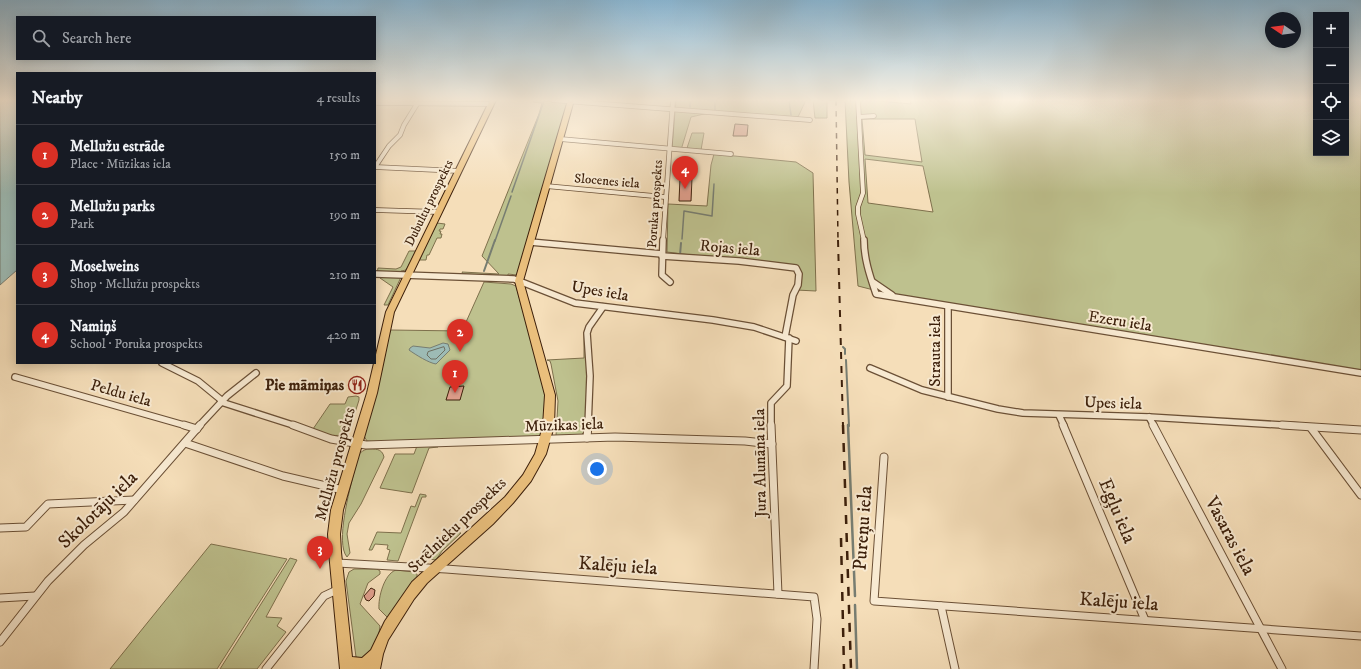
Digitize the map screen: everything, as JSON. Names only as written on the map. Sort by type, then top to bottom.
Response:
[{"type":"main road","name":"Dubultu prospekts","points":[[408,274],[478,131]]},
{"type":"main road","points":[[519,282],[562,131]]},
{"type":"main road","name":"Mellužu prospekts","points":[[347,665],[334,534],[337,510],[376,376],[390,312],[408,274]]},
{"type":"main road","name":"Strēlnieku prospekts","points":[[373,669],[376,654],[388,627],[421,580],[498,512],[517,492],[541,455],[552,413],[550,394],[519,282]]},
{"type":"main road","points":[[347,665],[356,666],[367,664],[376,654]]},
{"type":"street","points":[[376,166],[389,146],[400,135],[402,131]]},
{"type":"street","name":"Poruka prospekts","points":[[670,282],[662,275],[662,255],[671,131]]},
{"type":"street","points":[[860,131],[863,193],[858,207],[858,214],[864,236],[864,252],[873,282],[896,297]]},
{"type":"street","points":[[560,139],[669,150],[731,154]]},
{"type":"street","points":[[376,167],[458,171]]},
{"type":"street","name":"Slocenes iela","points":[[546,186],[665,197]]},
{"type":"street","points":[[376,210],[439,212]]},
{"type":"street","name":"Rojas iela","points":[[530,242],[739,261],[796,268]]},
{"type":"street","name":"Jura Alunāna iela","points":[[778,594],[770,413],[771,403],[788,386],[793,296],[798,285],[799,274],[796,268]]},
{"type":"street","name":"Upes iela","points":[[376,274],[514,279],[570,301],[603,307],[713,320],[754,327],[790,338]]},
{"type":"street","name":"Ezeru iela","points":[[873,282],[876,294],[1361,373]]},
{"type":"street","name":"Strauta iela","points":[[948,306],[948,397]]},
{"type":"street","points":[[587,438],[590,376],[587,333],[589,327],[603,307]]},
{"type":"street","points":[[164,364],[198,381],[220,399],[221,402]]},
{"type":"street","name":"Upes iela","points":[[870,368],[922,390],[1017,412],[1059,415],[1149,417],[1361,430]]},
{"type":"street","name":"Skolotāju iela","points":[[0,642],[35,596],[84,545],[124,512],[221,402],[256,373]]},
{"type":"street","name":"Peldu iela","points":[[15,377],[197,429]]},
{"type":"street","name":"Mūzikas iela","points":[[221,402],[279,420],[331,439],[357,444],[394,445],[587,438],[656,438],[745,441],[772,444]]},
{"type":"street","name":"Egļu iela","points":[[1059,415],[1145,620]]},
{"type":"street","name":"Vasaras iela","points":[[1149,417],[1282,669]]},
{"type":"street","points":[[1311,428],[1361,495]]},
{"type":"street","points":[[185,443],[275,474],[343,490]]},
{"type":"street","name":"Pureņu iela","points":[[874,601],[884,457]]},
{"type":"street","points":[[0,528],[26,527],[48,504],[134,500]]},
{"type":"street","name":"Kalēju iela","points":[[337,563],[435,568],[814,597],[817,619],[814,669]]},
{"type":"street","points":[[419,567],[423,572],[421,580]]},
{"type":"street","points":[[266,669],[324,596],[339,589]]},
{"type":"street","points":[[0,598],[35,596]]},
{"type":"street","name":"Kalēju iela","points":[[874,601],[1361,636]]},
{"type":"street","points":[[941,606],[955,669]]},
{"type":"green space","points":[[532,131],[559,131],[517,275],[463,274],[462,272],[499,274],[482,256]]},
{"type":"green space","points":[[673,131],[687,131],[681,150],[672,148]]},
{"type":"green space","points":[[847,131],[863,131],[865,155],[922,162],[917,131],[1313,131],[1313,156],[1349,156],[1349,131],[1361,131],[1361,371],[905,298],[858,286],[849,182]],"holes":[[[865,159],[923,166],[933,212],[868,203]]]},
{"type":"green space","points":[[692,133],[704,133],[701,150],[687,148]]},
{"type":"green space","points":[[714,154],[796,162],[813,173],[816,291],[796,290],[798,285],[796,268],[667,252],[668,204],[707,206],[711,165]]},
{"type":"green space","points":[[437,223],[445,224],[443,229],[440,229],[439,231],[441,231],[440,234],[442,234],[441,238],[437,238],[429,255],[427,255],[426,260],[419,260]]},
{"type":"green space","points":[[409,251],[417,251],[406,270],[401,271],[400,273],[377,273],[378,268],[396,269],[401,267]]},
{"type":"green space","points":[[401,277],[388,305],[384,305],[393,287],[380,278]]},
{"type":"green space","points":[[484,282],[511,284],[516,286],[546,394],[546,412],[541,435],[535,437],[377,442],[367,441],[364,436],[382,369],[390,330],[462,331]]},
{"type":"green space","points":[[584,334],[588,378],[585,431],[581,435],[556,436],[558,401],[551,364],[550,361],[547,360],[584,358]]},
{"type":"green space","points":[[348,397],[359,397],[359,400],[349,432],[335,435],[313,429],[330,404],[345,404]]},
{"type":"green space","points":[[435,445],[438,447],[429,448],[412,493],[380,488],[395,454],[414,454],[417,446]]},
{"type":"green space","points":[[367,449],[375,449],[380,451],[384,457],[361,504],[349,523],[347,534],[350,553],[347,557],[342,540],[344,516],[358,456]]},
{"type":"green space","points":[[420,494],[426,495],[426,497],[422,497],[398,561],[387,560],[390,550],[387,549],[388,545],[375,544],[372,550],[369,550],[377,532],[401,533],[411,506],[415,507]]},
{"type":"green space","points":[[446,531],[461,533],[442,551],[436,560],[429,559],[428,557],[430,553],[445,535]]},
{"type":"green space","points":[[211,544],[287,559],[217,669],[110,669]]},
{"type":"green space","points":[[290,558],[297,560],[266,617],[282,618],[277,626],[286,632],[257,669],[220,669]]},
{"type":"green space","points":[[354,569],[377,569],[380,571],[380,574],[368,583],[360,604],[380,626],[374,645],[369,654],[362,661],[356,657],[346,581],[349,572]]},
{"type":"green space","points":[[396,570],[414,572],[417,574],[417,578],[388,618],[379,609],[380,599],[385,581],[392,572]]},
{"type":"water","points":[[0,131],[16,131],[16,271],[0,285]]},
{"type":"water","points":[[443,343],[448,344],[450,350],[436,364],[409,350],[413,346],[430,348]]},
{"type":"building","points":[[734,131],[747,131],[747,136],[733,136]]},
{"type":"building","points":[[680,178],[692,178],[691,201],[679,201]]},
{"type":"building","points":[[464,386],[460,400],[446,400],[450,387]]},
{"type":"building","points":[[371,588],[375,590],[374,596],[369,601],[366,600],[364,596]]},
{"type":"waterway","points":[[512,192],[533,131]]},
{"type":"waterway","points":[[682,239],[684,211],[712,216],[714,184]]},
{"type":"waterway","points":[[495,241],[511,196]]},
{"type":"waterway","points":[[484,271],[495,240]]},
{"type":"waterway","points":[[680,255],[681,243]]},
{"type":"waterway","points":[[843,347],[845,349],[845,354]]},
{"type":"waterway","points":[[846,360],[849,426]]},
{"type":"waterway","points":[[848,425],[855,596]]},
{"type":"waterway","points":[[855,605],[857,669]]},
{"type":"railway","points":[[836,131],[838,241]]},
{"type":"railway","points":[[838,240],[843,426]]},
{"type":"railway","points":[[843,425],[851,669]]},
{"type":"railway","points":[[841,538],[844,669]]},
{"type":"place","name":"Namiņš","points":[[685,189]]},
{"type":"place","name":"Mellužu parks","points":[[460,352]]},
{"type":"place","name":"Pie māmiņas","points":[[357,385]]},
{"type":"place","name":"Mellužu estrāde","points":[[455,393]]},
{"type":"place","name":"Moselweins","points":[[320,569]]}]
